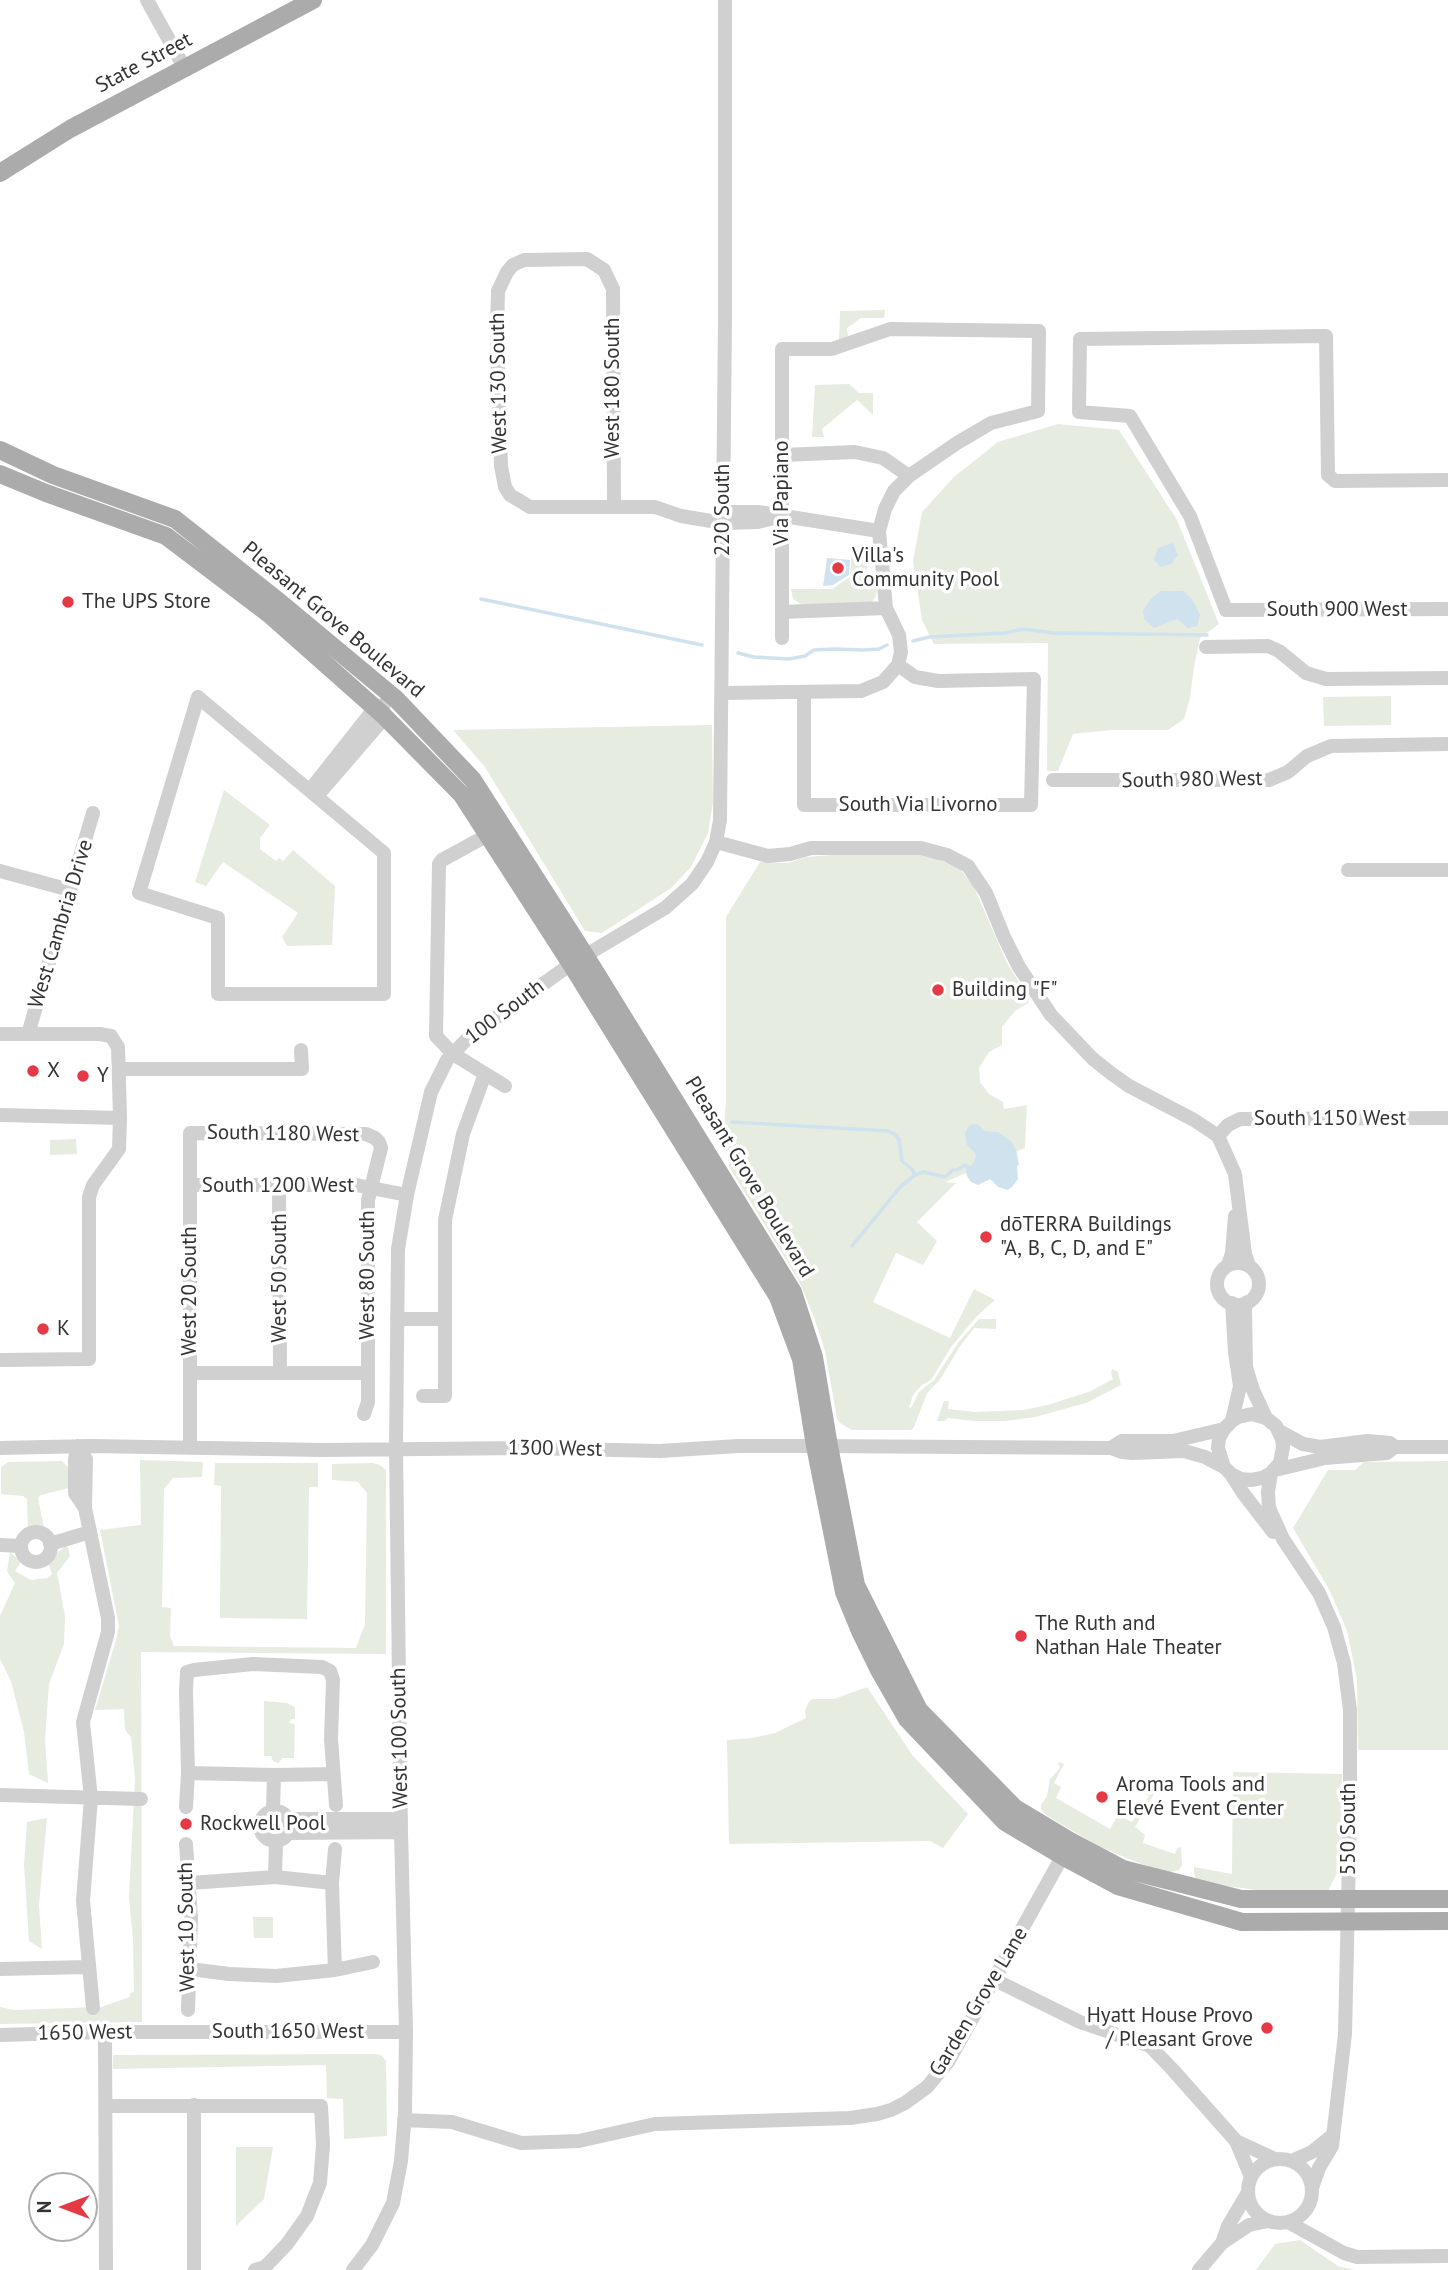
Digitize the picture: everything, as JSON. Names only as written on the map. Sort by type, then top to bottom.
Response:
[{"type":"main road","name":"State Street","points":[[0,173],[70,129],[290,6],[313,0]]},
{"type":"main road","name":"Pleasant Grove Boulevard","points":[[0,450],[52,475],[175,519],[392,696],[473,780],[578,960],[793,1292],[814,1357],[822,1446],[844,1592],[879,1670],[907,1719],[1005,1822],[1123,1870],[1241,1899],[1448,1899]]},
{"type":"main road","name":"Pleasant Grove Boulevard","points":[[0,474],[166,536],[269,614],[378,711],[461,794],[578,960]]},
{"type":"main road","name":"Pleasant Grove Boulevard","points":[[1067,1849],[1118,1886],[1242,1922],[1448,1921]]},
{"type":"street","points":[[147,0],[184,67]]},
{"type":"street","name":"220 South","points":[[578,960],[665,908],[692,884],[707,862],[716,842],[720,820],[725,0]]},
{"type":"street","name":"West 130 South","points":[[604,270],[587,259],[537,259],[524,260],[513,265],[507,272],[498,290],[501,466],[505,487],[510,495],[530,507],[614,507]]},
{"type":"street","name":"West 180 South","points":[[604,270],[613,289],[614,507]]},
{"type":"street","name":"Via Papiano","points":[[782,638],[782,349],[832,349],[890,329],[1039,331],[1038,411],[991,423],[909,476]]},
{"type":"street","name":"South 900 West","points":[[1448,480],[1335,481],[1328,475],[1326,337],[1080,339],[1079,412],[1130,416],[1190,516],[1226,610],[1448,609]]},
{"type":"street","points":[[722,693],[861,691],[883,682],[898,665],[901,653],[899,635],[886,608],[879,531],[884,509],[894,491],[909,476],[883,458],[855,452],[782,455]]},
{"type":"street","points":[[614,507],[654,507],[681,516],[723,518],[758,512],[879,531]]},
{"type":"street","points":[[782,612],[886,608]]},
{"type":"street","points":[[1206,647],[1268,646],[1279,651],[1306,673],[1326,678],[1448,678]]},
{"type":"street","name":"South Via Livorno","points":[[804,693],[804,805],[1031,805],[1034,679],[938,681],[915,677],[898,665]]},
{"type":"street","points":[[314,793],[362,734],[370,714],[378,711],[392,696]]},
{"type":"street","points":[[198,697],[314,793],[384,853],[384,994],[218,994],[218,918],[139,893],[198,697]]},
{"type":"street","name":"South 980 West","points":[[1053,780],[1269,780],[1288,772],[1307,756],[1331,746],[1448,744]]},
{"type":"street","name":"West Cambria Drive","points":[[28,1034],[93,813]]},
{"type":"street","points":[[488,835],[439,864],[436,1036],[453,1054],[505,1086]]},
{"type":"street","points":[[716,842],[768,856],[811,848],[921,848],[936,851],[962,863],[982,883],[1019,967],[1060,1024],[1093,1059],[1121,1080],[1218,1136],[1235,1174],[1245,1254],[1249,1266],[1257,1276],[1258,1287],[1254,1296],[1240,1303]]},
{"type":"street","points":[[1349,870],[1448,870]]},
{"type":"street","points":[[0,871],[70,890]]},
{"type":"street","name":"100 South","points":[[407,1195],[432,1092],[453,1054],[468,1038],[578,960]]},
{"type":"street","points":[[0,1034],[111,1036],[118,1047],[120,1069],[119,1149],[93,1185],[89,1197],[89,1359],[0,1360]]},
{"type":"street","points":[[120,1069],[302,1069],[301,1050]]},
{"type":"street","points":[[423,1396],[445,1396],[445,1220],[463,1134],[485,1074]]},
{"type":"street","points":[[0,1115],[120,1118]]},
{"type":"street","name":"South 1150 West","points":[[1218,1136],[1227,1125],[1240,1119],[1448,1118]]},
{"type":"street","name":"South 1180 West","points":[[190,1133],[366,1134],[375,1138]]},
{"type":"street","name":"West 20 South","points":[[190,1133],[190,1448]]},
{"type":"street","name":"West 80 South","points":[[364,1414],[368,1402],[368,1200],[381,1148],[375,1138]]},
{"type":"street","name":"South 1200 West","points":[[190,1185],[372,1187],[407,1195]]},
{"type":"street","name":"West 50 South","points":[[279,1185],[280,1371]]},
{"type":"street","name":"West 100 South","points":[[353,2270],[372,2245],[393,2203],[401,2161],[404,2120],[406,2032],[396,1448],[398,1249],[407,1195]]},
{"type":"street","points":[[1238,1197],[1232,1253],[1228,1265],[1219,1276],[1218,1289],[1226,1300],[1240,1303],[1245,1309],[1246,1367],[1266,1418],[1279,1431],[1311,1446],[1328,1447],[1367,1441],[1390,1443],[1395,1447]]},
{"type":"street","points":[[1228,1265],[1239,1263],[1249,1266]]},
{"type":"street","points":[[1240,1303],[1235,1352],[1240,1386],[1218,1448],[1242,1493],[1276,1535],[1283,1539]]},
{"type":"street","points":[[397,1319],[445,1319]]},
{"type":"street","points":[[190,1373],[368,1373]]},
{"type":"street","points":[[1111,1448],[1122,1441],[1172,1441],[1228,1425],[1238,1417],[1252,1415],[1266,1418]]},
{"type":"street","points":[[1279,1431],[1283,1455],[1273,1471],[1268,1492],[1269,1508],[1283,1539]]},
{"type":"street","points":[[78,1446],[86,1458],[85,1508],[108,1618],[108,1632],[83,1723],[91,1798],[83,1901],[93,2008]]},
{"type":"street","name":"1300 West","points":[[0,1448],[78,1446],[660,1451],[738,1446],[1111,1448]]},
{"type":"street","points":[[1111,1448],[1133,1453],[1184,1451],[1205,1457],[1241,1479],[1251,1480],[1262,1478],[1273,1471],[1337,1456],[1387,1452],[1395,1447],[1448,1447]]},
{"type":"street","points":[[50,1544],[90,1532]]},
{"type":"street","points":[[34,1533],[44,1535],[50,1544],[47,1556],[40,1562],[24,1557],[21,1546],[24,1538],[34,1533]]},
{"type":"street","name":"550 South","points":[[1283,1539],[1319,1593],[1334,1628],[1344,1663],[1350,1724],[1345,2034],[1332,2146],[1319,2168],[1312,2188]]},
{"type":"street","points":[[0,1545],[21,1546]]},
{"type":"street","points":[[186,1807],[187,1672],[253,1664],[323,1667],[330,1671],[333,1680],[331,1739],[336,1805]]},
{"type":"street","points":[[188,1773],[333,1774]]},
{"type":"street","points":[[273,1811],[274,1775]]},
{"type":"street","points":[[0,1794],[141,1799]]},
{"type":"street","points":[[275,1877],[285,1831],[282,1813],[273,1811],[264,1816],[260,1825],[267,1839],[285,1831],[401,1825]]},
{"type":"street","name":"West 10 South","points":[[186,1844],[190,1883],[188,2010]]},
{"type":"street","points":[[335,1849],[332,1883],[335,1970]]},
{"type":"street","name":"Garden Grove Lane","points":[[404,2120],[452,2122],[521,2143],[579,2141],[654,2124],[850,2118],[891,2110],[927,2087],[948,2062],[1067,1849]]},
{"type":"street","points":[[190,1883],[275,1877],[332,1883]]},
{"type":"street","points":[[190,1969],[276,1976],[335,1970],[373,1962]]},
{"type":"street","points":[[0,1969],[88,1967]]},
{"type":"street","points":[[995,1980],[1080,2022],[1150,2046],[1236,2141],[1251,2177]]},
{"type":"street","points":[[105,2032],[106,2270]]},
{"type":"street","name":"South 1650 West","points":[[169,2032],[406,2032]]},
{"type":"street","name":"1650 West","points":[[0,2035],[169,2032]]},
{"type":"street","points":[[194,2105],[194,2270]]},
{"type":"street","points":[[106,2106],[321,2106],[323,2145],[320,2183],[307,2216],[287,2244],[263,2269]]},
{"type":"street","points":[[1292,2161],[1312,2152],[1333,2135]]},
{"type":"street","points":[[1236,2141],[1275,2159],[1292,2161],[1305,2171],[1312,2188],[1308,2206],[1303,2214],[1288,2222],[1274,2223],[1256,2214],[1247,2194]]},
{"type":"street","points":[[1222,2243],[1228,2226],[1247,2194],[1251,2177],[1261,2165],[1275,2159]]},
{"type":"street","points":[[1308,2206],[1322,2239]]},
{"type":"street","points":[[1199,2270],[1222,2243],[1250,2225],[1268,2221]]},
{"type":"street","points":[[1288,2222],[1344,2253],[1357,2257],[1448,2256]]},
{"type":"shaded area","points":[[885,310],[884,318],[861,318],[847,328],[848,337],[839,340],[840,311]]},
{"type":"shaded area","points":[[849,384],[859,393],[873,393],[873,415],[857,400],[822,429],[824,437],[812,437],[815,385]]},
{"type":"shaded area","points":[[1058,424],[1119,430],[1177,520],[1219,624],[1200,638],[1184,719],[1168,730],[1111,730],[1073,734],[1058,771],[1047,771],[1048,643],[934,644],[922,620],[913,561],[922,512],[954,477],[998,442]]},
{"type":"shaded area","points":[[852,546],[867,546],[867,579],[875,579],[877,588],[872,602],[808,605],[793,599],[791,589],[832,589],[850,577]]},
{"type":"shaded area","points":[[1391,696],[1391,725],[1324,726],[1323,697]]},
{"type":"shaded area","points":[[712,725],[713,803],[708,833],[691,867],[671,888],[602,933],[585,931],[485,767],[453,730]]},
{"type":"shaded area","points":[[224,790],[270,825],[260,838],[260,849],[276,861],[279,858],[283,861],[293,850],[335,886],[332,945],[287,946],[282,937],[298,913],[223,862],[206,886],[195,882]]},
{"type":"shaded area","points":[[859,853],[925,854],[959,868],[973,885],[1007,963],[1029,998],[1028,1003],[1015,1011],[1002,1027],[1002,1045],[989,1052],[979,1068],[980,1082],[989,1094],[1003,1102],[1004,1109],[1027,1105],[1025,1148],[945,1182],[956,1183],[917,1222],[937,1241],[923,1265],[896,1253],[873,1302],[950,1338],[974,1289],[995,1300],[976,1317],[951,1347],[931,1380],[913,1395],[909,1407],[911,1408],[919,1392],[934,1380],[958,1343],[979,1319],[996,1319],[996,1329],[974,1328],[939,1381],[927,1393],[911,1430],[852,1430],[840,1423],[825,1351],[799,1281],[728,1165],[732,1162],[723,1146],[726,1099],[726,917],[760,862],[788,863],[806,857]]},
{"type":"shaded area","points":[[76,1139],[77,1154],[50,1155],[50,1140]]},
{"type":"shaded area","points":[[1112,1369],[1118,1372],[1121,1385],[1086,1403],[1035,1417],[1005,1421],[948,1418],[945,1421],[937,1421],[944,1401],[949,1401],[948,1409],[975,1412],[1023,1410],[1091,1391],[1113,1379]]},
{"type":"shaded area","points":[[140,1460],[203,1462],[202,1477],[173,1478],[164,1489],[162,1607],[171,1608],[170,1636],[174,1646],[356,1648],[365,1624],[367,1493],[358,1482],[332,1480],[332,1464],[380,1465],[386,1470],[386,1654],[141,1652],[142,2022],[0,2024],[0,2007],[14,2010],[101,2007],[130,1997],[130,1993],[134,1992],[129,1898],[135,1778],[131,1737],[125,1730],[124,1709],[95,1710],[119,1626],[100,1530],[141,1525]]},
{"type":"shaded area","points":[[62,1461],[69,1468],[69,1488],[38,1498],[44,1528],[28,1529],[27,1499],[23,1496],[1,1494],[1,1467],[8,1462]]},
{"type":"shaded area","points":[[1448,1461],[1448,1750],[1358,1750],[1357,1679],[1347,1631],[1330,1591],[1293,1528],[1328,1470],[1355,1470],[1364,1462]]},
{"type":"shaded area","points":[[215,1463],[318,1463],[318,1487],[309,1487],[307,1619],[220,1618],[221,1486],[214,1485]]},
{"type":"shaded area","points":[[67,1544],[70,1556],[57,1573],[65,1616],[64,1644],[49,1684],[45,1739],[48,1783],[29,1774],[24,1732],[11,1681],[0,1659],[0,1616],[15,1583],[7,1571],[10,1552],[21,1562],[15,1571],[31,1580],[47,1578],[52,1574],[48,1562]]},
{"type":"shaded area","points":[[867,1687],[913,1756],[968,1814],[943,1848],[930,1841],[729,1844],[727,1740],[775,1733],[806,1718],[805,1711],[812,1699],[834,1699]]},
{"type":"shaded area","points":[[264,1701],[287,1703],[295,1707],[295,1719],[291,1719],[289,1723],[295,1724],[294,1758],[283,1758],[278,1763],[273,1761],[271,1756],[264,1756]]},
{"type":"shaded area","points":[[1058,1762],[1064,1764],[1054,1783],[1061,1787],[1056,1798],[1110,1829],[1118,1815],[1132,1822],[1149,1796],[1123,1781],[1160,1783],[1135,1827],[1145,1835],[1143,1843],[1175,1854],[1177,1848],[1181,1847],[1182,1865],[1179,1870],[1166,1873],[1129,1859],[1098,1846],[1046,1815],[1041,1805],[1047,1796],[1050,1779],[1060,1768]]},
{"type":"shaded area","points":[[1233,1772],[1342,1774],[1343,1843],[1338,1871],[1328,1891],[1272,1892],[1197,1880],[1194,1867],[1232,1874]]},
{"type":"shaded area","points":[[47,1818],[39,1905],[42,1949],[29,1941],[24,1865],[27,1822]]},
{"type":"shaded area","points":[[253,1917],[273,1917],[273,1938],[254,1938]]},
{"type":"shaded area","points":[[376,2054],[386,2061],[387,2136],[344,2139],[343,2099],[327,2098],[326,2065],[113,2069],[113,2055]]},
{"type":"shaded area","points":[[236,2147],[273,2147],[264,2199],[236,2226]]},
{"type":"shaded area","points":[[1300,2240],[1338,2266],[1354,2270],[1256,2270],[1275,2244]]},
{"type":"water","points":[[1173,543],[1178,555],[1171,564],[1161,567],[1154,560],[1158,548]]},
{"type":"water","name":"Villa's Community Pool","points":[[827,558],[850,560],[849,575],[833,585],[823,586]]},
{"type":"water","points":[[1161,591],[1183,591],[1192,599],[1200,615],[1197,626],[1188,628],[1177,619],[1154,628],[1144,619],[1143,611],[1150,600]]},
{"type":"water","points":[[974,1124],[985,1131],[998,1132],[1012,1142],[1019,1165],[1018,1179],[1008,1190],[998,1187],[990,1179],[978,1185],[971,1182],[967,1176],[966,1170],[974,1163],[976,1154],[967,1145],[965,1133],[969,1126]]},
{"type":"waterway","points":[[481,599],[702,645]]},
{"type":"waterway","points":[[913,641],[929,637],[1005,633],[1023,629],[1054,633],[1207,635]]},
{"type":"waterway","points":[[738,653],[754,657],[789,659],[805,656],[814,650],[879,649],[887,645]]},
{"type":"waterway","points":[[732,1122],[888,1131],[896,1135],[902,1161],[915,1175]]},
{"type":"waterway","points":[[852,1246],[901,1186],[915,1175],[924,1172],[945,1177],[964,1165],[972,1169]]},
{"type":"place","name":"Villa's Community Pool","points":[[838,568]]},
{"type":"place","name":"The UPS Store","points":[[68,602]]},
{"type":"place","name":"Building \"F\"","points":[[938,990]]},
{"type":"place","name":"X","points":[[33,1071]]},
{"type":"place","name":"Y","points":[[83,1076]]},
{"type":"place","name":"dōTERRA Buildings \"A, B, C, D, and E\"","points":[[986,1237]]},
{"type":"place","name":"K","points":[[43,1329]]},
{"type":"place","name":"The Ruth and Nathan Hale Theater","points":[[1021,1636]]},
{"type":"place","name":"Aroma Tools and Elevé Event Center","points":[[1102,1797]]},
{"type":"place","name":"Rockwell Pool","points":[[186,1824]]},
{"type":"place","name":"Hyatt House Provo / Pleasant Grove","points":[[1267,2028]]}]
